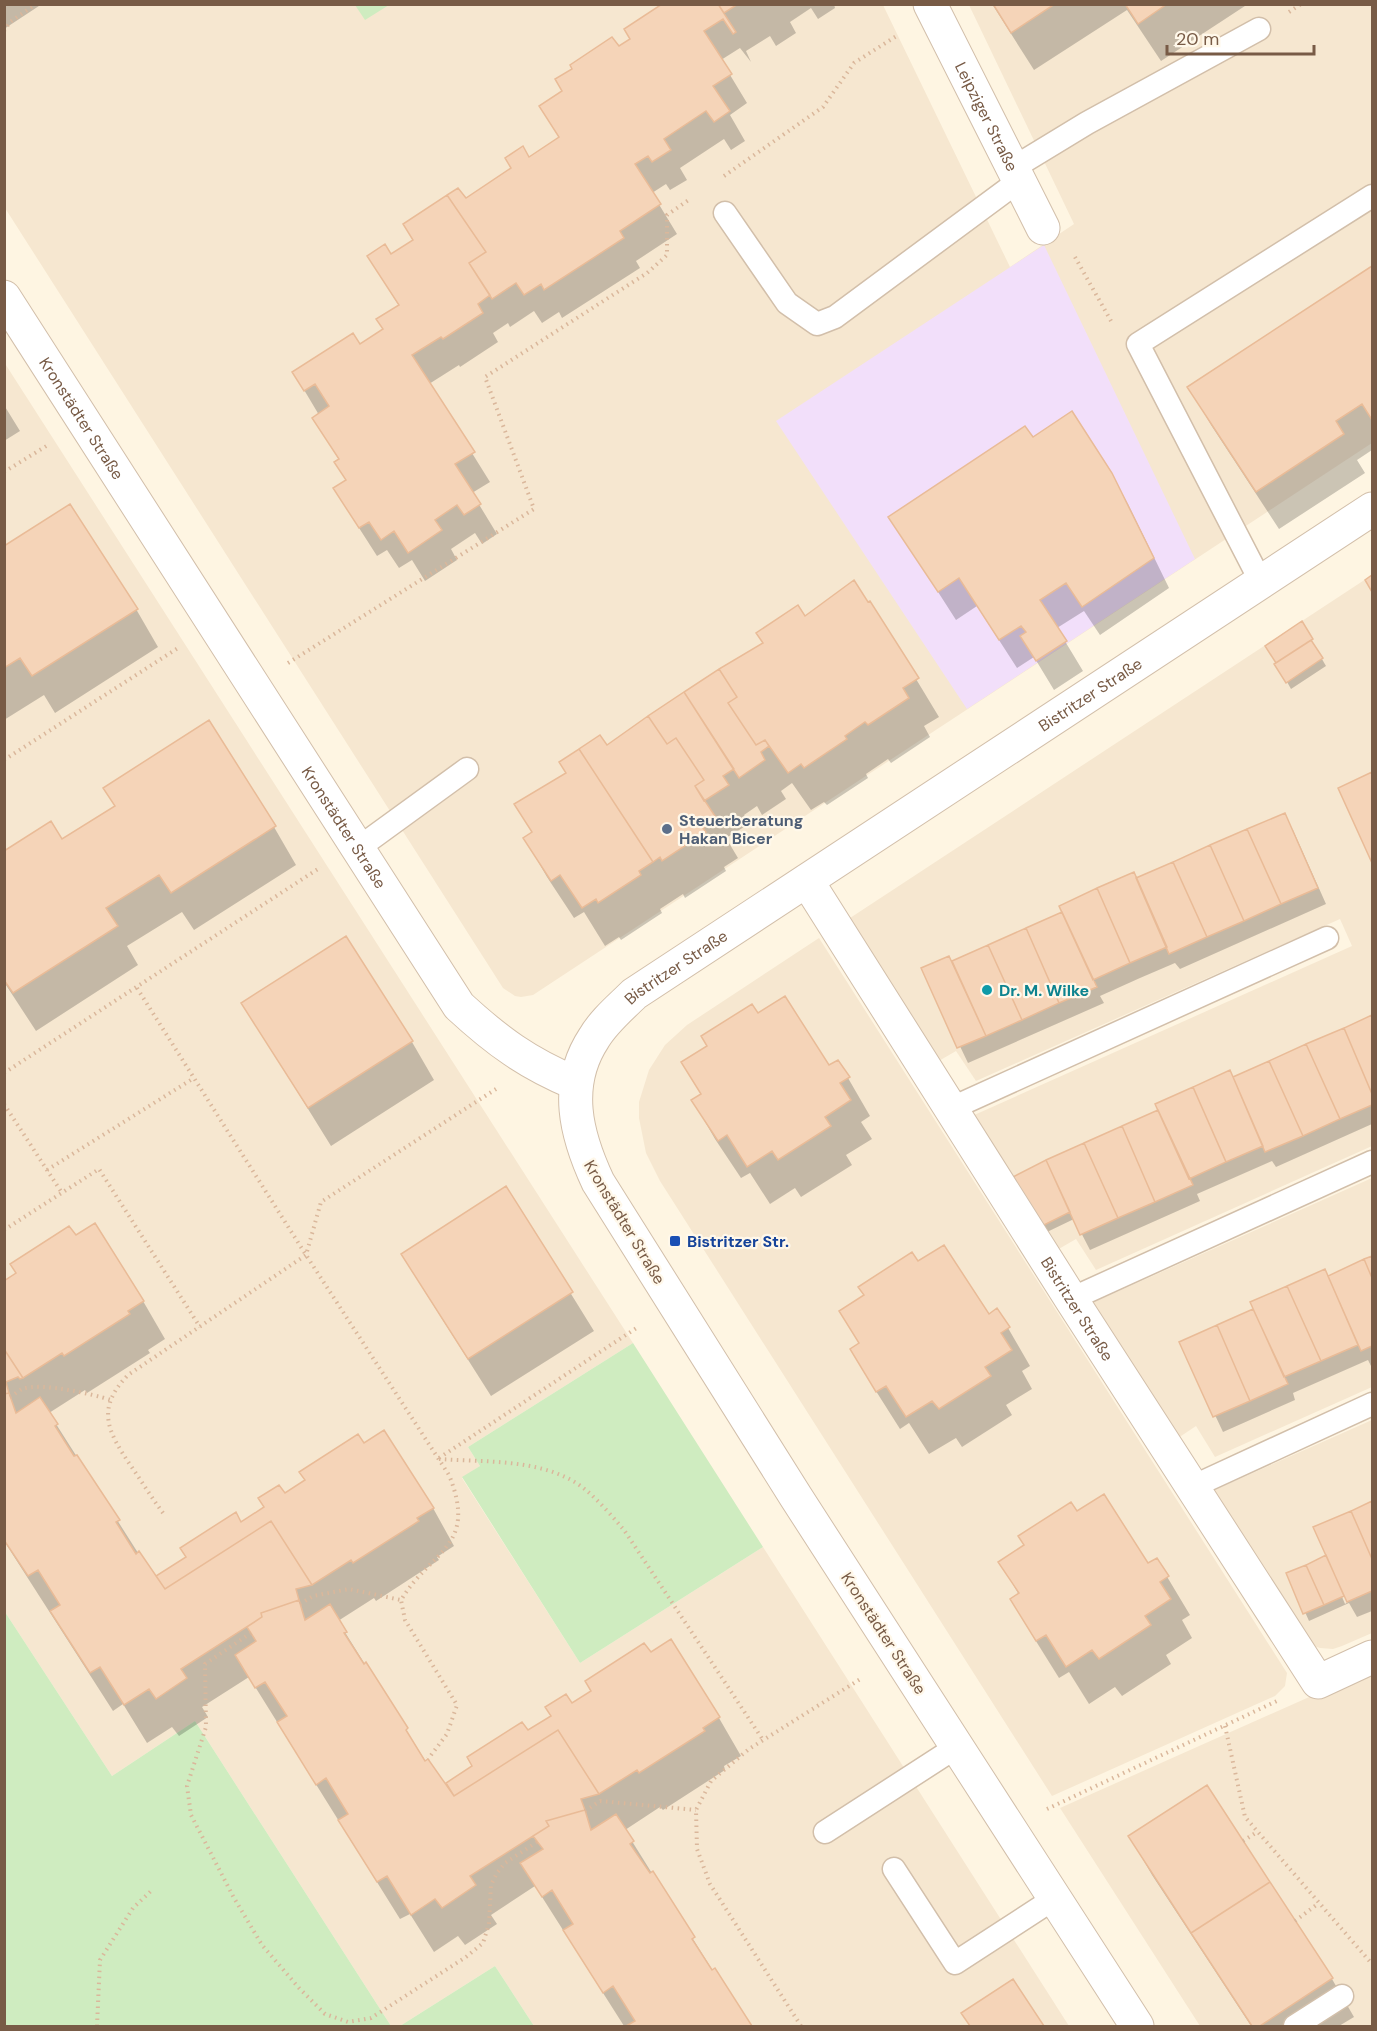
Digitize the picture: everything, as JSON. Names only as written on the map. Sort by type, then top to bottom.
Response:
[{"type":"street","name":"Leipziger Straße","points":[[932,8],[1043,228]]},
{"type":"street","name":"Kronstädter Straße","points":[[4,297],[459,1006],[492,1036],[534,1064],[575,1083],[578,1128],[586,1156],[598,1182],[1137,2026]]},
{"type":"street","name":"Bistritzer Straße","points":[[575,1083],[593,1039],[611,1016],[634,994],[1372,509]]},
{"type":"street","name":"Bistritzer Straße","points":[[807,881],[1071,1299],[1318,1682]]},
{"type":"street","points":[[1318,1682],[1372,1657]]},
{"type":"lane","points":[[725,213],[788,303],[817,324],[835,317],[1016,174],[1088,123],[1259,29]]},
{"type":"lane","points":[[1261,582],[1138,344],[1372,196]]},
{"type":"lane","points":[[356,848],[467,769]]},
{"type":"lane","points":[[950,1109],[1327,938]]},
{"type":"lane","points":[[1071,1299],[1372,1162]]},
{"type":"lane","points":[[1192,1487],[1372,1404]]},
{"type":"lane","points":[[825,1832],[958,1746]]},
{"type":"lane","points":[[894,1869],[955,1963],[1055,1898]]},
{"type":"lane","points":[[1295,2026],[1342,1996]]},
{"type":"path","points":[[4,31],[10,22],[36,4]]},
{"type":"path","points":[[716,181],[823,107],[854,63],[932,8]]},
{"type":"path","points":[[252,686],[534,509],[485,377],[647,273],[667,255],[667,215],[696,195]]},
{"type":"path","points":[[1043,228],[1066,242],[1116,330],[1138,344]]},
{"type":"path","points":[[4,472],[84,422]]},
{"type":"path","points":[[4,760],[214,625]]},
{"type":"path","points":[[4,1073],[356,848]]},
{"type":"path","points":[[137,988],[306,1255],[439,1459],[457,1495],[459,1517],[455,1536],[441,1554],[411,1584],[401,1600],[405,1620],[457,1705],[447,1734],[428,1759]]},
{"type":"path","points":[[163,1514],[114,1441],[109,1421],[109,1408],[116,1388],[128,1375],[306,1255],[321,1202],[534,1064]]},
{"type":"path","points":[[47,1170],[194,1078]]},
{"type":"path","points":[[4,1104],[62,1193]]},
{"type":"path","points":[[4,1230],[99,1169],[200,1327]]},
{"type":"path","points":[[439,1459],[674,1304]]},
{"type":"path","points":[[10,1397],[23,1389],[54,1388],[90,1394],[111,1401]]},
{"type":"path","points":[[439,1459],[526,1466],[550,1472],[574,1482],[600,1504],[624,1530],[763,1740]]},
{"type":"path","points":[[300,1604],[313,1596],[349,1589],[401,1600]]},
{"type":"path","points":[[251,1633],[205,1664],[206,1727],[187,1786],[191,1815],[234,1898],[262,1945],[325,2014],[348,2022]]},
{"type":"path","points":[[801,2026],[710,1884],[697,1849],[696,1810],[711,1781],[749,1749],[898,1654]]},
{"type":"path","points":[[1012,1831],[1057,1803],[1318,1682]]},
{"type":"path","points":[[1225,1726],[1245,1817],[1372,1964]]},
{"type":"path","points":[[585,1811],[600,1801],[696,1810]]},
{"type":"path","points":[[1243,1841],[1257,1832]]},
{"type":"path","points":[[342,2026],[348,2022],[371,2018],[466,1957],[483,1943],[489,1924],[491,1885],[497,1873],[506,1863],[537,1842]]},
{"type":"path","points":[[97,2026],[99,1960],[133,1908],[151,1891]]},
{"type":"path","points":[[1295,1921],[1319,1903]]},
{"type":"shaded area","points":[[5,5],[883,5],[1010,267],[1074,224],[969,5],[1372,5],[1372,443],[533,995],[515,996],[503,988],[5,208]]},
{"type":"shaded area","points":[[1044,245],[1195,559],[967,709],[776,421]]},
{"type":"shaded area","points":[[4,362],[633,1343],[468,1447],[480,1466],[462,1478],[580,1663],[763,1547],[1069,2026],[534,2026],[495,1966],[400,2026],[391,2026],[195,1721],[112,1776],[5,1612]]},
{"type":"shaded area","points":[[1372,575],[1372,1146],[1096,1270],[1076,1239],[1057,1250],[972,1116],[1352,946],[1340,919],[976,1081],[956,1051],[937,1062],[847,920]]},
{"type":"shaded area","points":[[819,938],[1287,1673],[1285,1686],[1275,1696],[1052,1796],[660,1181],[646,1153],[639,1118],[639,1102],[649,1070],[665,1045],[687,1025]]},
{"type":"shaded area","points":[[1372,1178],[1372,1387],[1215,1457],[1196,1426],[1178,1438],[1092,1303]]},
{"type":"shaded area","points":[[1372,1420],[1372,1633],[1333,1649],[1320,1648],[1314,1646],[1212,1491]]},
{"type":"shaded area","points":[[1372,1669],[1372,2026],[1200,2026],[1060,1808]]},
{"type":"green space","points":[[355,5],[389,5],[365,20]]},
{"type":"green space","points":[[633,1343],[763,1547],[580,1663],[462,1477],[480,1466],[468,1447]]},
{"type":"green space","points":[[5,1612],[112,1776],[195,1721],[391,2026],[5,2026]]},
{"type":"green space","points":[[495,1966],[534,2026],[400,2026]]},
{"type":"building","points":[[662,4],[718,4],[736,32],[733,34],[723,19],[704,31],[732,74],[713,86],[730,111],[714,122],[706,111],[664,139],[671,150],[652,162],[648,156],[635,164],[661,204],[620,231],[624,238],[544,290],[541,284],[524,295],[516,283],[492,299],[469,263],[486,252],[447,195],[458,188],[466,198],[511,168],[505,158],[523,146],[529,157],[559,137],[539,106],[562,91],[555,79],[572,69],[570,65],[612,37],[619,46],[630,39],[624,29]]},
{"type":"building","points":[[718,4],[738,4],[724,13]]},
{"type":"building","points":[[993,4],[1055,4],[1011,33]]},
{"type":"building","points":[[1125,4],[1167,4],[1138,24]]},
{"type":"building","points":[[447,195],[486,252],[469,263],[490,295],[478,304],[483,313],[443,339],[441,337],[412,355],[475,452],[455,464],[481,504],[464,515],[457,505],[435,520],[442,530],[408,553],[394,531],[381,540],[369,522],[359,528],[333,488],[346,480],[334,462],[339,459],[312,418],[329,406],[315,384],[304,391],[292,372],[353,333],[360,344],[383,329],[376,319],[399,305],[367,256],[385,244],[391,254],[413,240],[403,224]]},
{"type":"building","points":[[1372,266],[1372,420],[1362,404],[1336,421],[1344,434],[1256,492],[1187,387]]},
{"type":"building","points":[[1072,411],[1112,473],[1154,558],[1082,607],[1066,583],[1040,600],[1067,641],[1036,661],[1020,636],[1026,632],[1021,626],[999,640],[959,578],[938,592],[888,517],[1025,426],[1033,437]]},
{"type":"building","points":[[70,504],[138,609],[32,676],[20,658],[4,668],[4,546]]},
{"type":"building","points":[[1372,575],[1372,592],[1365,580]]},
{"type":"building","points":[[854,580],[919,678],[903,688],[909,698],[868,725],[865,722],[845,736],[847,739],[804,768],[801,764],[788,773],[765,740],[756,745],[728,703],[737,697],[719,669],[763,643],[756,633],[798,605],[805,616]]},
{"type":"building","points":[[1302,621],[1313,639],[1276,663],[1265,646]]},
{"type":"building","points":[[1311,640],[1323,658],[1286,683],[1274,664]]},
{"type":"building","points":[[719,669],[737,697],[728,703],[756,745],[765,740],[769,746],[761,752],[765,760],[739,778],[684,692]]},
{"type":"building","points":[[684,692],[734,769],[723,776],[729,785],[704,801],[695,786],[704,780],[676,738],[667,744],[648,716]]},
{"type":"building","points":[[648,716],[667,744],[676,738],[704,780],[695,786],[717,819],[703,828],[706,832],[662,861],[660,857],[653,862],[579,749],[600,735],[607,745]]},
{"type":"building","points":[[209,720],[276,826],[171,893],[159,875],[106,908],[118,926],[13,993],[4,980],[4,851],[51,821],[62,839],[115,806],[103,788]]},
{"type":"building","points":[[579,749],[653,862],[639,871],[641,875],[598,903],[596,899],[582,908],[560,875],[551,881],[523,838],[532,832],[514,804],[566,773],[559,762]]},
{"type":"building","points":[[1372,772],[1372,863],[1338,788]]},
{"type":"building","points":[[1285,813],[1318,888],[1281,904],[1247,829]]},
{"type":"building","points":[[1247,829],[1281,904],[1244,921],[1210,845]]},
{"type":"building","points":[[1210,845],[1244,921],[1207,937],[1173,862]]},
{"type":"building","points":[[1173,862],[1207,937],[1169,954],[1136,878]]},
{"type":"building","points":[[1134,872],[1167,947],[1130,963],[1097,888]]},
{"type":"building","points":[[1097,888],[1130,963],[1093,980],[1059,906]]},
{"type":"building","points":[[1062,912],[1097,987],[1059,1003],[1026,928]]},
{"type":"building","points":[[1026,928],[1059,1003],[1022,1020],[988,945]]},
{"type":"building","points":[[346,936],[413,1041],[308,1108],[241,1003]]},
{"type":"building","name":"Dr. M. Wilke","points":[[988,945],[1022,1020],[986,1036],[952,961]]},
{"type":"building","points":[[949,956],[986,1036],[957,1048],[921,968]]},
{"type":"building","points":[[785,996],[829,1065],[838,1060],[850,1077],[840,1083],[851,1100],[825,1117],[831,1126],[778,1160],[772,1151],[747,1167],[727,1135],[718,1141],[691,1100],[701,1094],[681,1062],[707,1046],[701,1036],[752,1004],[758,1013]]},
{"type":"building","points":[[1372,1015],[1372,1094],[1344,1028]]},
{"type":"building","points":[[1344,1028],[1372,1094],[1372,1105],[1340,1119],[1306,1044]]},
{"type":"building","points":[[1306,1044],[1340,1119],[1303,1136],[1269,1061]]},
{"type":"building","points":[[1269,1061],[1303,1136],[1265,1152],[1233,1077]]},
{"type":"building","points":[[1230,1070],[1263,1146],[1226,1162],[1193,1087]]},
{"type":"building","points":[[1193,1087],[1226,1162],[1189,1179],[1155,1104]]},
{"type":"building","points":[[1158,1110],[1193,1185],[1155,1202],[1122,1126]]},
{"type":"building","points":[[1122,1126],[1155,1202],[1118,1218],[1084,1143]]},
{"type":"building","points":[[1084,1143],[1118,1218],[1080,1235],[1046,1160]]},
{"type":"building","points":[[1046,1160],[1070,1212],[1042,1226],[1011,1178]]},
{"type":"building","points":[[506,1186],[573,1292],[468,1359],[401,1254]]},
{"type":"building","points":[[95,1223],[144,1301],[128,1311],[130,1314],[64,1356],[62,1353],[23,1378],[4,1349],[4,1281],[16,1273],[10,1264],[69,1226],[76,1235]]},
{"type":"building","points":[[944,1245],[989,1314],[997,1308],[1010,1327],[1001,1333],[1012,1350],[985,1367],[991,1376],[939,1409],[932,1401],[906,1417],[886,1386],[876,1392],[850,1349],[859,1343],[839,1311],[864,1295],[858,1287],[912,1252],[918,1261]]},
{"type":"building","points":[[1372,1256],[1372,1278],[1364,1259]]},
{"type":"building","points":[[1364,1259],[1372,1278],[1372,1346],[1361,1351],[1328,1276]]},
{"type":"building","points":[[1325,1269],[1358,1345],[1321,1361],[1287,1286]]},
{"type":"building","points":[[1287,1286],[1321,1361],[1284,1377],[1250,1302]]},
{"type":"building","points":[[1253,1309],[1288,1384],[1250,1401],[1217,1325]]},
{"type":"building","points":[[1217,1325],[1250,1401],[1213,1417],[1179,1342]]},
{"type":"building","points":[[4,1349],[23,1378],[18,1377],[6,1382],[9,1393],[4,1394]]},
{"type":"building","points":[[9,1393],[16,1413],[40,1397],[58,1424],[55,1426],[74,1456],[77,1455],[120,1520],[116,1522],[136,1554],[139,1551],[165,1589],[271,1521],[312,1585],[296,1589],[299,1600],[261,1613],[262,1617],[181,1669],[187,1678],[156,1699],[149,1689],[124,1705],[100,1667],[90,1673],[50,1611],[60,1605],[38,1570],[28,1576],[4,1540],[4,1394]]},
{"type":"building","points":[[384,1430],[434,1508],[417,1518],[419,1521],[353,1563],[351,1560],[312,1585],[271,1521],[165,1589],[156,1576],[186,1557],[180,1548],[236,1512],[241,1522],[264,1507],[258,1498],[279,1485],[285,1493],[305,1480],[299,1472],[358,1434],[364,1443]]},
{"type":"building","points":[[1104,1494],[1148,1563],[1157,1558],[1169,1576],[1160,1582],[1171,1599],[1145,1616],[1151,1625],[1099,1659],[1092,1650],[1066,1667],[1046,1635],[1036,1641],[1010,1599],[1019,1593],[998,1562],[1024,1545],[1018,1536],[1071,1502],[1077,1511]]},
{"type":"building","points":[[1372,1501],[1372,1559],[1351,1511]]},
{"type":"building","points":[[1351,1511],[1372,1559],[1372,1591],[1347,1602],[1313,1527]]},
{"type":"building","points":[[1326,1555],[1344,1596],[1324,1605],[1306,1565]]},
{"type":"building","points":[[1306,1565],[1324,1605],[1303,1614],[1286,1573]]},
{"type":"building","points":[[299,1600],[305,1620],[330,1604],[347,1632],[344,1633],[364,1664],[366,1662],[408,1728],[406,1730],[425,1761],[428,1759],[454,1796],[558,1730],[599,1794],[581,1799],[585,1810],[546,1821],[549,1826],[470,1876],[476,1885],[442,1908],[435,1899],[411,1915],[387,1876],[377,1882],[338,1820],[348,1814],[326,1778],[316,1785],[277,1722],[287,1716],[265,1682],[255,1688],[235,1655],[256,1641],[247,1627],[262,1617],[261,1613]]},
{"type":"building","points":[[671,1639],[720,1717],[703,1728],[705,1731],[639,1773],[637,1770],[599,1794],[558,1730],[454,1796],[446,1783],[472,1766],[467,1757],[522,1722],[528,1730],[551,1716],[545,1707],[566,1694],[572,1703],[591,1691],[585,1681],[644,1643],[651,1652]]},
{"type":"building","points":[[1207,1785],[1270,1882],[1191,1933],[1128,1836]]},
{"type":"building","points":[[585,1810],[591,1830],[616,1814],[634,1841],[630,1844],[650,1873],[653,1871],[695,1937],[692,1939],[712,1970],[715,1968],[752,2026],[626,2026],[635,2021],[613,1986],[603,1993],[563,1930],[573,1924],[552,1890],[542,1897],[520,1863],[543,1849],[533,1836],[549,1826],[546,1821]]},
{"type":"building","points":[[1270,1882],[1333,1978],[1260,2026],[1252,2026],[1191,1933]]},
{"type":"building","points":[[1013,1979],[1044,2026],[970,2026],[961,2013]]},
{"type":"place","name":"Steuerberatung Hakan Bicer","points":[[667,829]]},
{"type":"place","name":"Dr. M. Wilke","points":[[987,990]]},
{"type":"place","name":"Bistritzer Str.","points":[[675,1241]]}]
